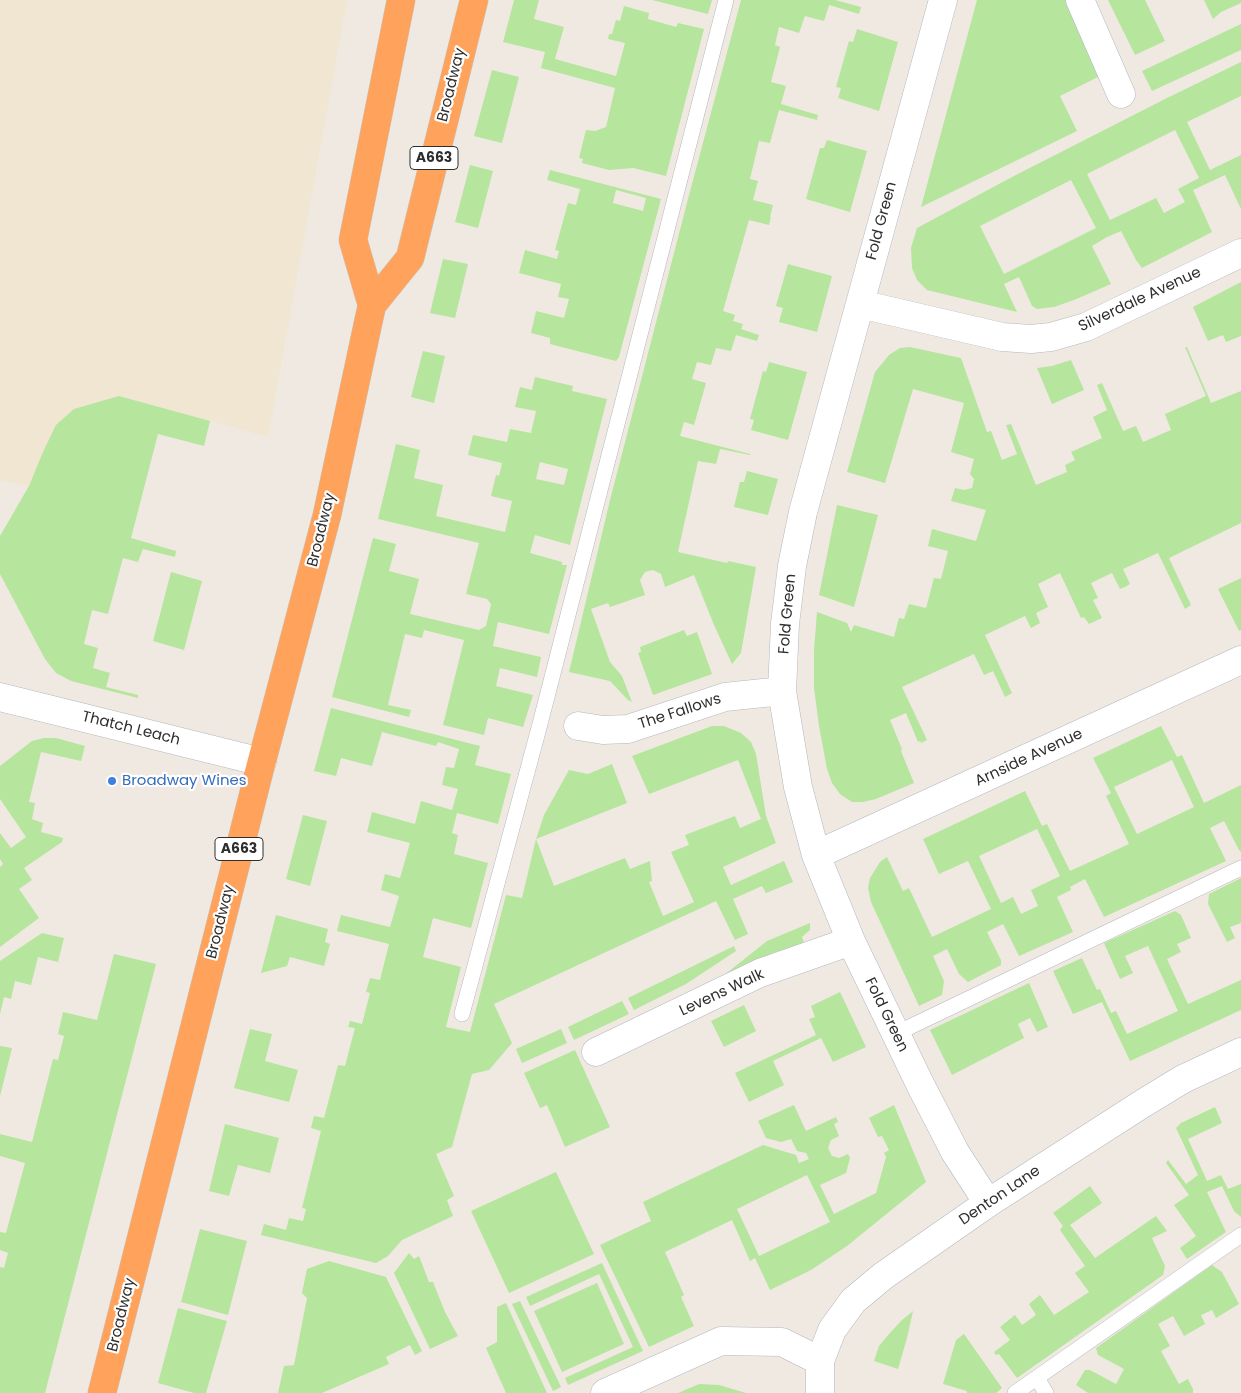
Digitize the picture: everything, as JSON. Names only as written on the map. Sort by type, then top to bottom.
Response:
[{"type":"highway","name":"Broadway","points":[[372,305],[353,240],[401,0]]},
{"type":"highway","name":"Broadway","points":[[102,1393],[262,762],[327,515],[372,305],[410,258],[474,0]]},
{"type":"street","name":"Fold Green","points":[[943,0],[799,530],[792,566],[785,624],[782,692],[798,787],[816,856],[851,941],[946,1137],[988,1203]]},
{"type":"street","points":[[1080,0],[1121,94]]},
{"type":"street","name":"Silverdale Avenue","points":[[860,304],[1002,337],[1031,339],[1051,337],[1070,333],[1092,324],[1241,253]]},
{"type":"street","name":"Arnside Avenue","points":[[816,856],[1241,660]]},
{"type":"street","name":"Thatch Leach","points":[[0,690],[0,697],[262,762]]},
{"type":"street","name":"The Fallows","points":[[578,726],[603,730],[628,729],[725,697],[782,692]]},
{"type":"street","name":"Levens Walk","points":[[596,1052],[760,973],[851,941]]},
{"type":"street","name":"Denton Lane","points":[[820,1393],[820,1361],[832,1330],[853,1301],[883,1276],[988,1203],[1142,1104],[1183,1079],[1241,1052]]},
{"type":"street","points":[[617,1390],[721,1341],[782,1342],[820,1361]]},
{"type":"lane","points":[[462,1014],[540,724],[726,0]]},
{"type":"lane","points":[[895,1034],[1241,868]]},
{"type":"lane","points":[[1015,1393],[1241,1235]]},
{"type":"lane","points":[[1037,1378],[1046,1393]]},
{"type":"shaded area","points":[[0,0],[347,0],[268,437],[120,396],[90,499],[0,480]]},
{"type":"green space","points":[[514,0],[539,0],[534,19],[564,27],[555,59],[616,76],[625,43],[608,39],[609,34],[612,34],[616,20],[620,21],[624,6],[649,13],[648,19],[676,27],[678,23],[704,29],[666,176],[633,168],[609,170],[582,163],[583,159],[579,158],[586,130],[595,131],[606,127],[615,88],[541,68],[545,52],[503,42]]},
{"type":"green space","points":[[652,0],[712,0],[708,14]]},
{"type":"green space","points":[[741,0],[835,0],[861,7],[859,14],[829,5],[824,21],[805,16],[799,33],[779,27],[775,45],[780,47],[771,82],[786,86],[781,104],[818,115],[817,120],[779,110],[770,143],[759,141],[750,179],[758,181],[753,200],[773,205],[771,217],[769,225],[749,220],[723,311],[735,315],[733,321],[743,324],[741,329],[759,335],[757,341],[736,335],[731,351],[716,348],[711,365],[697,362],[692,379],[706,383],[694,425],[684,422],[680,436],[750,454],[720,449],[716,464],[698,461],[678,552],[727,563],[728,561],[756,567],[741,653],[732,664],[694,575],[665,587],[661,574],[653,570],[645,572],[640,580],[645,595],[610,607],[608,603],[591,609],[610,662],[622,676],[632,702],[610,681],[569,672],[610,500]]},
{"type":"green space","points":[[977,0],[1067,0],[1098,77],[1060,96],[1077,131],[921,207]]},
{"type":"green space","points":[[1108,0],[1145,0],[1165,41],[1135,55]]},
{"type":"green space","points":[[1204,0],[1241,0],[1241,3],[1221,12],[1213,19]]},
{"type":"green space","points":[[1241,24],[1241,50],[1152,91],[1142,71]]},
{"type":"green space","points":[[857,29],[898,42],[879,111],[838,98],[841,88],[836,87],[849,41],[853,42]]},
{"type":"green space","points":[[1241,62],[1241,96],[1187,122],[1210,170],[1241,155],[1241,209],[1225,175],[1193,190],[1212,232],[1142,268],[1121,231],[1107,237],[1092,246],[1111,284],[1054,307],[1037,309],[1032,306],[1019,277],[1004,284],[1017,312],[927,290],[917,280],[912,268],[911,248],[917,228],[1167,98]],"holes":[[[1175,130],[1199,178],[1178,189],[1185,202],[1164,213],[1156,198],[1110,220],[1087,174]],[[1071,180],[1096,228],[1004,274],[980,226]]]},
{"type":"green space","points":[[492,70],[519,77],[502,143],[474,136]]},
{"type":"green space","points":[[827,140],[867,151],[850,212],[806,199],[820,148],[824,148]]},
{"type":"green space","points":[[470,165],[493,171],[478,228],[455,222]]},
{"type":"green space","points":[[550,170],[661,199],[619,357],[616,361],[550,344],[550,338],[531,333],[536,311],[564,318],[569,299],[558,297],[561,284],[519,273],[525,250],[557,259],[559,251],[555,250],[568,203],[576,205],[580,189],[547,180]],"holes":[[[616,190],[646,198],[643,211],[613,203]]]},
{"type":"green space","points":[[443,259],[468,264],[455,318],[430,313]]},
{"type":"green space","points":[[788,264],[832,276],[817,332],[779,322],[783,308],[776,306]]},
{"type":"green space","points":[[1241,282],[1241,336],[1226,342],[1223,335],[1208,341],[1193,307]]},
{"type":"green space","points":[[910,347],[961,358],[987,432],[991,431],[1002,460],[1017,454],[1006,425],[1011,424],[1036,485],[1067,472],[1065,465],[1075,460],[1071,452],[1102,438],[1093,417],[1107,410],[1097,385],[1102,383],[1123,431],[1136,426],[1143,442],[1171,430],[1165,414],[1206,396],[1185,347],[1187,347],[1211,403],[1241,391],[1241,523],[1169,558],[1191,605],[1185,609],[1158,553],[1123,569],[1130,584],[1125,587],[1120,589],[1112,573],[1091,583],[1098,598],[1093,600],[1102,618],[1089,624],[1084,617],[1081,618],[1060,573],[1038,584],[1048,607],[1036,613],[1040,623],[1031,628],[1025,616],[985,635],[1012,693],[1005,697],[993,671],[984,675],[974,654],[902,687],[927,740],[921,743],[920,741],[918,742],[906,713],[890,720],[914,783],[876,799],[852,802],[840,794],[832,783],[827,769],[819,726],[814,688],[817,612],[847,623],[851,632],[854,625],[894,637],[899,618],[904,619],[909,604],[926,608],[934,578],[941,579],[948,551],[928,546],[932,529],[976,541],[986,510],[951,501],[955,488],[964,490],[972,488],[974,479],[970,474],[974,459],[951,452],[964,403],[913,389],[885,483],[847,472],[875,372],[889,355],[900,348]]},
{"type":"green space","points":[[423,351],[445,356],[434,403],[411,397]]},
{"type":"green space","points":[[1071,360],[1084,390],[1052,404],[1037,368]]},
{"type":"green space","points":[[769,362],[807,372],[788,440],[751,430],[754,420],[750,419],[763,371],[766,372]]},
{"type":"green space","points":[[535,377],[573,386],[572,391],[607,399],[570,545],[535,535],[530,553],[562,562],[562,565],[567,565],[549,634],[498,622],[493,646],[541,657],[537,677],[500,668],[496,686],[533,695],[523,727],[488,718],[484,735],[443,725],[464,640],[424,630],[422,638],[405,634],[388,705],[411,710],[409,717],[332,697],[373,538],[396,544],[389,571],[419,579],[410,614],[479,630],[486,626],[491,604],[487,599],[466,594],[479,543],[378,519],[396,444],[420,450],[414,478],[443,485],[436,516],[505,532],[512,501],[491,496],[496,475],[499,476],[502,463],[468,455],[473,435],[507,442],[510,429],[531,433],[536,411],[515,407],[520,387],[532,390]],"holes":[[[540,462],[568,469],[564,485],[536,479]]]},
{"type":"green space","points":[[119,396],[210,421],[204,446],[158,434],[131,538],[176,551],[175,557],[143,549],[138,562],[123,558],[108,614],[92,610],[84,644],[98,648],[93,668],[110,673],[106,687],[138,695],[138,698],[71,681],[56,673],[45,659],[0,574],[0,536],[29,486],[56,425],[74,409]]},
{"type":"green space","points":[[747,471],[778,479],[768,515],[734,507],[740,482],[744,482]]},
{"type":"green space","points":[[837,505],[878,515],[854,607],[819,595]]},
{"type":"green space","points":[[171,572],[202,581],[184,650],[153,641]]},
{"type":"green space","points":[[1241,578],[1241,630],[1239,631],[1218,589]]},
{"type":"green space","points":[[684,630],[687,636],[697,632],[712,674],[653,695],[638,653],[641,652],[640,647]]},
{"type":"green space","points":[[331,708],[480,746],[475,765],[511,774],[498,824],[457,813],[452,833],[458,835],[454,854],[488,863],[471,928],[433,918],[423,957],[461,967],[446,1027],[470,1032],[506,895],[522,898],[536,839],[554,886],[625,858],[630,869],[650,861],[652,881],[649,882],[663,916],[694,902],[671,852],[689,845],[685,835],[735,816],[740,828],[761,819],[738,760],[649,794],[632,756],[712,726],[724,726],[741,733],[751,742],[756,754],[766,816],[776,843],[723,867],[731,885],[784,861],[793,882],[766,893],[762,886],[733,899],[748,934],[735,940],[716,901],[494,1004],[512,1043],[489,1070],[472,1074],[452,1147],[436,1154],[454,1196],[447,1200],[453,1216],[402,1240],[388,1256],[376,1263],[261,1235],[264,1224],[286,1230],[289,1218],[303,1221],[306,1209],[302,1208],[321,1131],[311,1128],[314,1116],[324,1118],[338,1065],[345,1066],[355,1028],[348,1027],[350,1021],[362,1024],[370,993],[366,992],[370,978],[380,980],[389,944],[337,931],[341,915],[390,927],[399,896],[381,890],[385,874],[400,878],[410,843],[367,832],[372,812],[415,824],[421,801],[452,810],[458,789],[442,785],[446,767],[454,768],[459,749],[438,742],[436,746],[382,732],[372,766],[341,758],[336,776],[314,771]]},
{"type":"green space","points":[[1161,726],[1177,757],[1182,755],[1204,803],[1241,785],[1241,852],[1224,821],[1210,828],[1226,861],[1104,917],[1085,879],[1070,887],[1071,890],[1057,897],[1073,932],[1019,956],[1003,924],[987,932],[1001,960],[1001,965],[968,982],[959,974],[947,949],[933,956],[944,981],[942,995],[919,1006],[871,902],[868,888],[870,878],[880,862],[887,857],[903,891],[909,888],[932,937],[991,909],[968,861],[939,874],[923,839],[1025,791],[1042,826],[1047,824],[1070,871],[1129,844],[1106,796],[1111,793],[1093,758]],"holes":[[[1172,760],[1194,807],[1137,834],[1114,787]],[[1037,829],[1060,876],[1031,890],[1038,906],[1021,914],[1013,897],[1001,903],[979,856]]]},
{"type":"green space","points":[[56,738],[85,746],[81,761],[41,752],[29,802],[35,803],[32,819],[43,823],[41,832],[63,838],[62,842],[24,868],[32,880],[19,889],[39,918],[0,947],[0,867],[3,864],[0,859],[0,833],[11,848],[26,837],[0,799],[0,766],[32,741]]},
{"type":"green space","points":[[612,764],[627,803],[536,839],[544,815],[569,770],[588,774]]},
{"type":"green space","points":[[303,815],[327,821],[310,886],[286,879]]},
{"type":"green space","points":[[1241,878],[1241,923],[1230,927],[1235,938],[1227,942],[1208,904],[1209,894]]},
{"type":"green space","points":[[1175,911],[1181,915],[1191,938],[1177,944],[1181,952],[1167,959],[1188,1004],[1241,980],[1241,1010],[1130,1061],[1102,1002],[1073,1014],[1053,971],[1082,958],[1097,990],[1100,989],[1111,1013],[1116,1011],[1127,1034],[1178,1011],[1148,946],[1125,956],[1133,973],[1120,979],[1104,943]]},
{"type":"green space","points":[[276,915],[328,929],[325,942],[330,944],[324,966],[290,957],[287,966],[261,973]]},
{"type":"green space","points":[[810,923],[810,930],[802,937],[805,945],[775,952],[723,976],[767,941]]},
{"type":"green space","points":[[42,933],[64,938],[58,962],[38,957],[31,985],[15,981],[11,999],[4,997],[0,1014],[0,961]]},
{"type":"green space","points":[[734,946],[736,951],[686,984],[634,1010],[628,998]]},
{"type":"green space","points":[[114,954],[156,964],[45,1393],[0,1393],[0,1267],[4,1268],[8,1253],[0,1250],[0,1232],[6,1233],[25,1163],[0,1156],[0,1134],[32,1142],[53,1059],[58,1060],[64,1036],[58,1034],[63,1012],[97,1020]]},
{"type":"green space","points":[[1029,983],[1048,1027],[1037,1032],[1030,1018],[1018,1024],[1024,1038],[952,1075],[930,1030]]},
{"type":"green space","points":[[840,992],[866,1047],[833,1062],[821,1038],[773,1061],[784,1085],[749,1102],[735,1073],[816,1035],[809,1019],[815,1017],[811,1006]]},
{"type":"green space","points":[[622,1001],[629,1014],[574,1040],[568,1027]]},
{"type":"green space","points":[[744,1005],[756,1031],[724,1047],[711,1021]]},
{"type":"green space","points":[[250,1029],[272,1034],[265,1061],[298,1070],[289,1102],[234,1088]]},
{"type":"green space","points":[[561,1029],[567,1043],[522,1063],[516,1049]]},
{"type":"green space","points":[[0,1046],[12,1048],[0,1096]]},
{"type":"green space","points":[[575,1050],[610,1127],[565,1147],[547,1105],[540,1108],[524,1073]]},
{"type":"green space","points":[[794,1105],[806,1131],[836,1117],[838,1122],[834,1124],[839,1136],[831,1140],[828,1148],[832,1156],[839,1158],[848,1154],[850,1158],[846,1173],[820,1185],[834,1214],[876,1193],[886,1157],[884,1153],[889,1150],[882,1136],[878,1137],[869,1118],[894,1105],[926,1182],[847,1246],[811,1270],[770,1290],[755,1258],[750,1261],[732,1220],[665,1252],[684,1295],[681,1297],[694,1326],[649,1347],[600,1245],[651,1221],[643,1202],[763,1145],[796,1155],[799,1163],[809,1159],[806,1153],[797,1151],[791,1139],[781,1142],[766,1138],[758,1121]],"holes":[[[807,1175],[830,1222],[759,1256],[737,1209]]]},
{"type":"green space","points":[[1215,1107],[1222,1123],[1188,1139],[1207,1181],[1221,1175],[1228,1189],[1241,1184],[1241,1217],[1234,1211],[1222,1186],[1207,1192],[1226,1232],[1187,1259],[1180,1248],[1196,1236],[1174,1205],[1189,1195],[1166,1163],[1168,1160],[1186,1184],[1198,1175],[1176,1128],[1181,1123]]},
{"type":"green space","points":[[225,1124],[279,1138],[270,1173],[238,1165],[229,1196],[209,1191]]},
{"type":"green space","points":[[556,1172],[594,1254],[509,1293],[471,1211]]},
{"type":"green space","points":[[1090,1186],[1102,1203],[1070,1225],[1095,1258],[1156,1216],[1167,1231],[1152,1238],[1165,1266],[1163,1275],[1017,1378],[999,1354],[996,1355],[994,1352],[1010,1340],[1000,1327],[1015,1315],[1022,1325],[1036,1315],[1029,1304],[1040,1295],[1054,1315],[1089,1292],[1075,1273],[1085,1266],[1060,1230],[1063,1226],[1053,1213]]},
{"type":"green space","points":[[200,1229],[247,1241],[228,1315],[181,1302]]},
{"type":"green space","points":[[409,1253],[414,1259],[419,1256],[429,1282],[433,1282],[445,1312],[458,1336],[430,1349],[394,1273]]},
{"type":"green space","points":[[329,1261],[386,1277],[422,1351],[415,1355],[410,1345],[386,1357],[389,1364],[322,1393],[278,1393],[284,1366],[294,1365],[307,1298],[302,1293],[307,1269]]},
{"type":"green space","points":[[602,1263],[643,1351],[568,1385],[565,1378],[633,1347],[599,1274],[530,1306],[526,1297]]},
{"type":"green space","points":[[1212,1265],[1222,1272],[1239,1304],[1216,1318],[1212,1310],[1201,1315],[1205,1324],[1184,1336],[1173,1316],[1158,1324],[1170,1346],[1161,1351],[1179,1384],[1188,1379],[1193,1393],[1088,1393],[1076,1385],[1085,1370],[1090,1370],[1116,1384],[1124,1369],[1098,1355],[1096,1348]]},
{"type":"green space","points":[[597,1283],[624,1344],[562,1372],[534,1311]]},
{"type":"green space","points":[[520,1301],[561,1387],[553,1391],[512,1304]]},
{"type":"green space","points":[[506,1303],[547,1393],[506,1393],[486,1348],[497,1342],[497,1307]]},
{"type":"green space","points":[[178,1308],[227,1321],[206,1393],[194,1393],[158,1383]]},
{"type":"green space","points":[[913,1311],[898,1369],[874,1361],[879,1346],[901,1321]]},
{"type":"green space","points":[[964,1334],[1002,1388],[996,1393],[967,1393],[967,1391],[943,1384],[956,1340]]},
{"type":"green space","points":[[699,1384],[719,1385],[746,1393],[678,1393]]},
{"type":"place","name":"Broadway Wines","points":[[112,781]]}]
